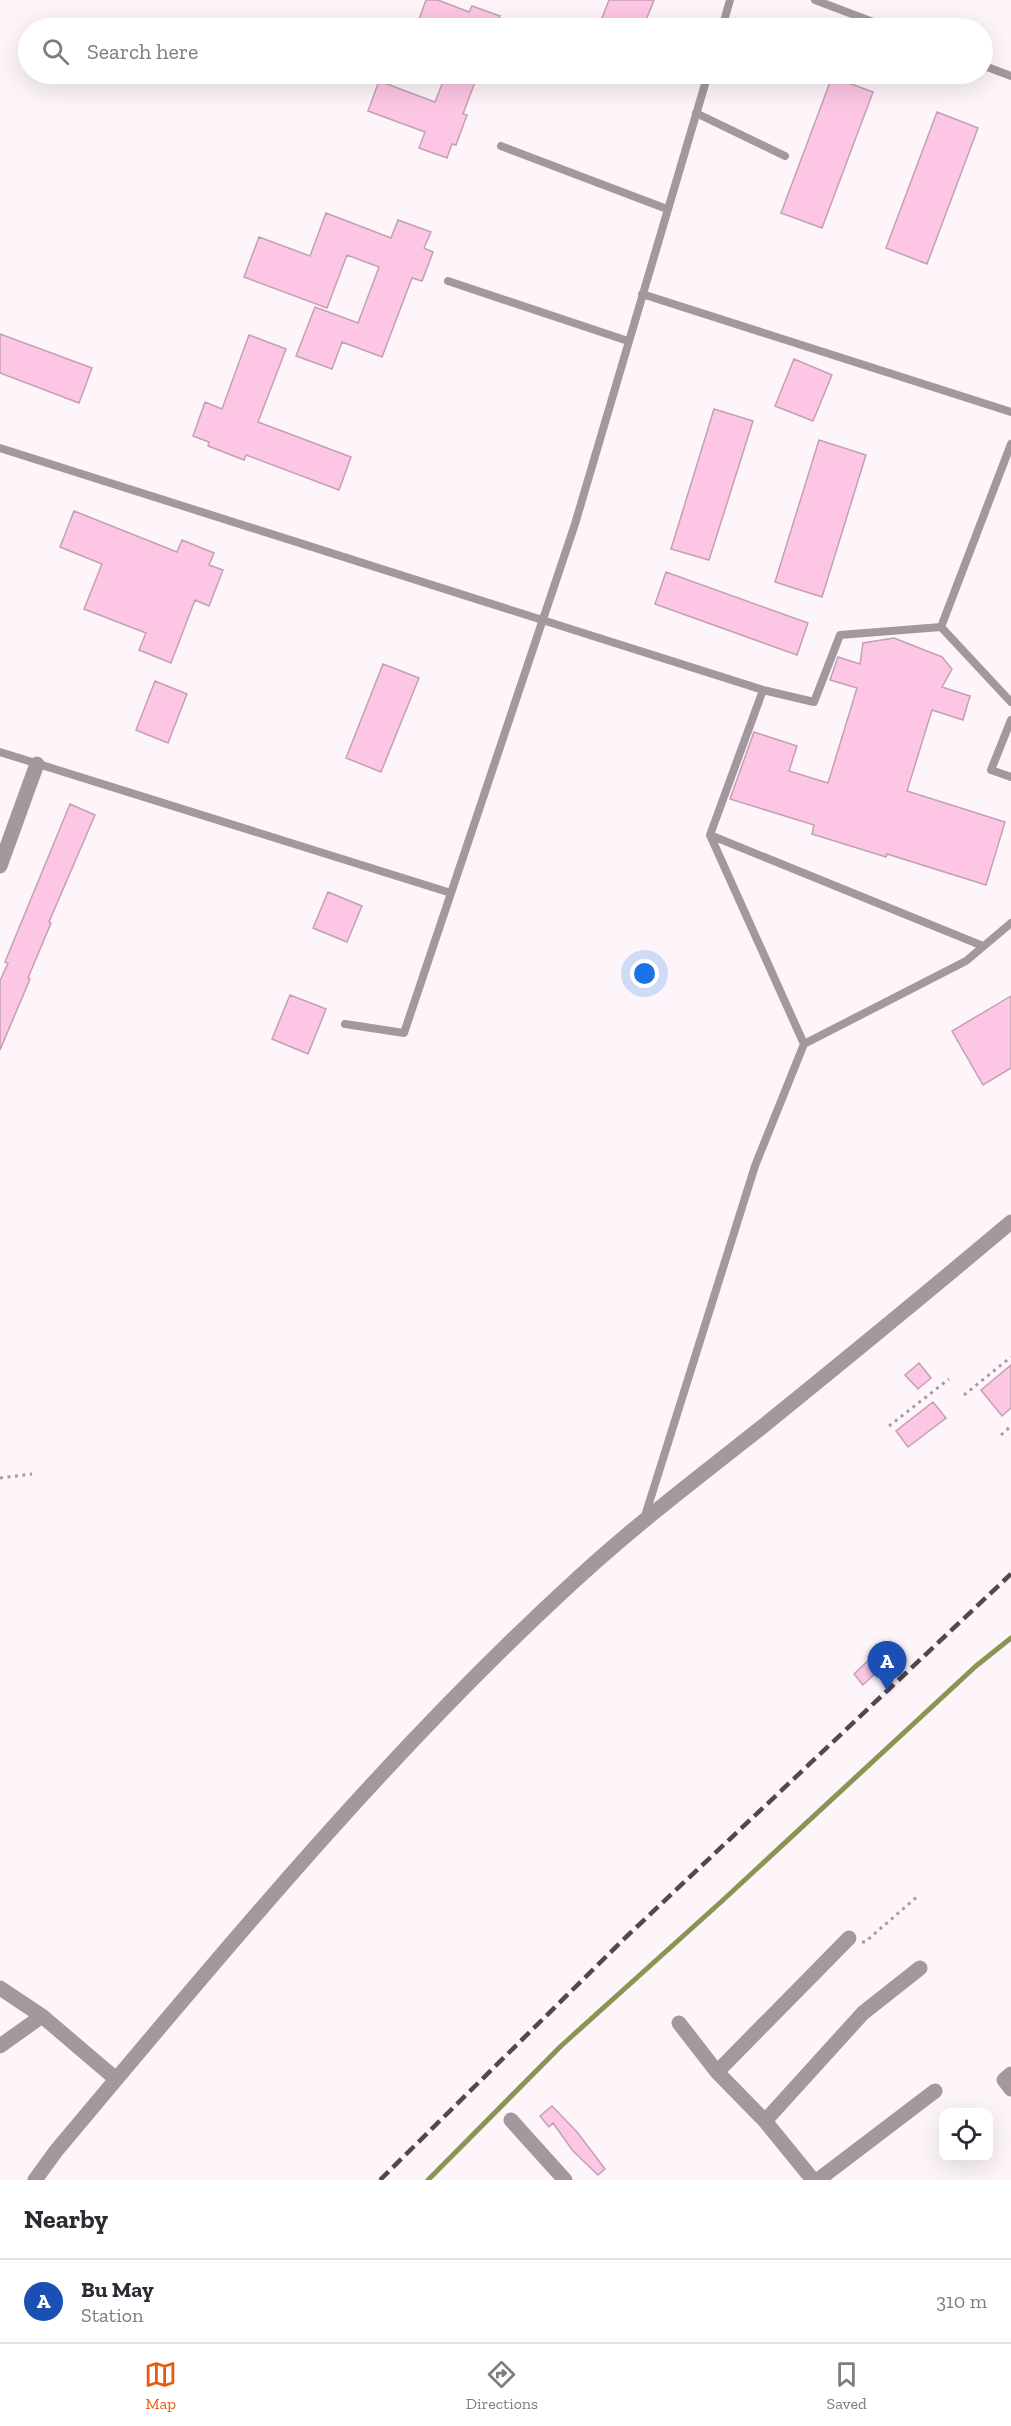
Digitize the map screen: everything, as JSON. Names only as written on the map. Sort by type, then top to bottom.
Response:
[{"type":"street","points":[[0,866],[37,764]]},
{"type":"street","points":[[35,2180],[56,2151],[263,1904],[411,1740],[581,1575],[894,1321],[1011,1222]]},
{"type":"street","points":[[717,2072],[849,1938]]},
{"type":"street","points":[[765,2121],[862,2013],[920,1968]]},
{"type":"street","points":[[0,1988],[42,2016],[116,2079]]},
{"type":"street","points":[[0,2046],[42,2016]]},
{"type":"street","points":[[679,2024],[717,2072],[765,2121],[813,2180]]},
{"type":"street","points":[[818,2180],[935,2091]]},
{"type":"street","points":[[511,2120],[565,2180]]},
{"type":"lane","points":[[725,18],[730,0]]},
{"type":"lane","points":[[815,0],[863,18]]},
{"type":"lane","points":[[993,68],[1011,75]]},
{"type":"lane","points":[[345,1024],[404,1033],[575,524],[705,84]]},
{"type":"lane","points":[[696,113],[785,156]]},
{"type":"lane","points":[[501,146],[668,209]]},
{"type":"lane","points":[[448,281],[628,341]]},
{"type":"lane","points":[[642,294],[1011,412]]},
{"type":"lane","points":[[941,627],[1011,444]]},
{"type":"lane","points":[[0,448],[763,690],[814,702],[840,635],[941,627]]},
{"type":"lane","points":[[941,627],[1011,702]]},
{"type":"lane","points":[[763,690],[710,835],[804,1044]]},
{"type":"lane","points":[[1011,720],[991,770],[1011,777]]},
{"type":"lane","points":[[0,752],[451,893]]},
{"type":"lane","points":[[710,835],[983,946]]},
{"type":"lane","points":[[644,1522],[754,1166],[804,1044],[966,961],[1011,923]]},
{"type":"path","points":[[964,1395],[1011,1357]]},
{"type":"path","points":[[889,1426],[949,1379]]},
{"type":"path","points":[[1001,1435],[1011,1426]]},
{"type":"path","points":[[0,1478],[32,1474]]},
{"type":"path","points":[[849,1938],[865,1942],[918,1896]]},
{"type":"building","points":[[426,0],[438,0],[469,12],[472,6],[500,16],[499,18],[420,18]]},
{"type":"building","points":[[609,0],[654,0],[647,18],[602,18]]},
{"type":"building","points":[[378,84],[387,84],[435,102],[442,84],[474,84],[463,114],[467,115],[456,145],[452,144],[447,158],[419,148],[425,132],[368,111]]},
{"type":"building","points":[[829,84],[851,84],[873,92],[822,228],[781,213]]},
{"type":"building","points":[[937,112],[978,128],[927,264],[886,248]]},
{"type":"building","points":[[326,213],[391,238],[398,220],[431,232],[424,248],[433,252],[422,281],[412,278],[382,357],[342,342],[332,369],[296,356],[315,307],[358,323],[379,267],[347,255],[327,308],[244,277],[259,237],[310,256]]},
{"type":"building","points":[[0,334],[92,368],[79,403],[0,373]]},
{"type":"building","points":[[249,335],[286,349],[258,422],[351,457],[339,490],[246,455],[244,460],[208,446],[209,442],[193,436],[205,402],[222,409]]},
{"type":"building","points":[[794,359],[832,375],[813,421],[775,406]]},
{"type":"building","points":[[714,409],[753,421],[709,560],[671,549]]},
{"type":"building","points":[[819,440],[866,455],[822,597],[775,582]]},
{"type":"building","points":[[74,511],[177,552],[182,540],[214,553],[209,565],[223,570],[209,606],[195,600],[171,663],[139,650],[146,633],[84,609],[102,564],[60,547]]},
{"type":"building","points":[[666,572],[808,623],[797,655],[655,604]]},
{"type":"building","points":[[894,638],[942,657],[952,669],[942,687],[970,696],[963,720],[932,710],[907,791],[1005,822],[986,885],[887,854],[886,857],[812,834],[814,825],[730,799],[754,732],[797,746],[789,771],[828,783],[857,688],[830,680],[838,657],[860,664],[863,643]]},
{"type":"building","points":[[383,664],[419,678],[381,772],[346,758]]},
{"type":"building","points":[[155,681],[187,694],[168,743],[136,730]]},
{"type":"building","points":[[70,804],[95,815],[49,922],[51,923],[28,978],[30,979],[0,1050],[0,981],[8,963],[5,962]]},
{"type":"building","points":[[328,892],[362,906],[347,942],[313,928]]},
{"type":"building","points":[[290,995],[326,1009],[308,1054],[272,1039]]},
{"type":"building","points":[[1011,996],[1011,1068],[983,1085],[952,1031]]},
{"type":"building","points":[[919,1363],[931,1378],[918,1389],[905,1375]]},
{"type":"building","points":[[1011,1365],[1011,1408],[1002,1416],[981,1390]]},
{"type":"building","points":[[933,1402],[946,1418],[908,1447],[896,1431]]},
{"type":"building","points":[[871,1658],[881,1668],[863,1685],[854,1674]]},
{"type":"building","points":[[552,2106],[577,2132],[605,2169],[598,2175],[573,2151],[553,2123],[549,2127],[540,2116]]},
{"type":"waterway","points":[[428,2180],[561,2046],[976,1666],[1011,1638]]},
{"type":"railway","points":[[380,2180],[626,1937],[1011,1574]]},
{"type":"place","name":"Bu May","points":[[887,1691]]}]
